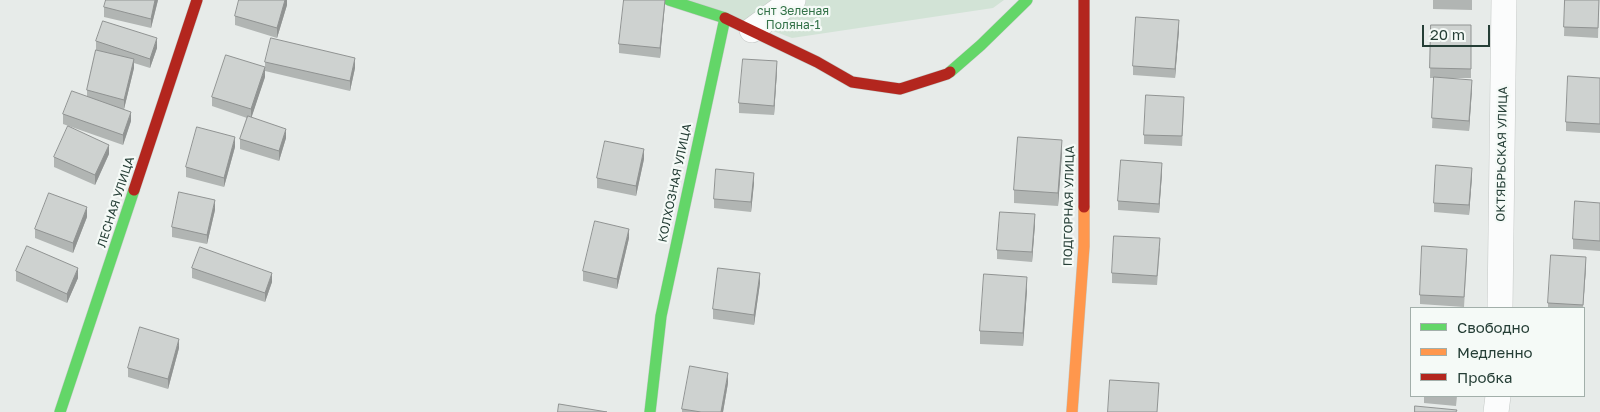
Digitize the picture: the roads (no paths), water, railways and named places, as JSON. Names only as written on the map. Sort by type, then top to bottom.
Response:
[{"type":"street","name":"ЛЕСНАЯ УЛИЦА","points":[[60,412],[197,0]]},
{"type":"street","points":[[670,0],[725,18],[752,30],[817,62],[852,82],[900,89],[947,74],[981,45],[1027,0]]},
{"type":"street","points":[[752,30],[793,0]]},
{"type":"street","name":"ПОДГОРНАЯ УЛИЦА","points":[[1072,412],[1084,246],[1084,0]]},
{"type":"street","name":"ОКТЯБРЬСКАЯ УЛИЦА","points":[[1500,307],[1504,0]]},
{"type":"street","name":"КОЛХОЗНАЯ УЛИЦА","points":[[650,412],[661,316],[725,18]]},
{"type":"street","points":[[1496,412],[1498,397]]},
{"type":"park label","name":"снт Зеленая Поляна-1","points":[[793,18]]}]
